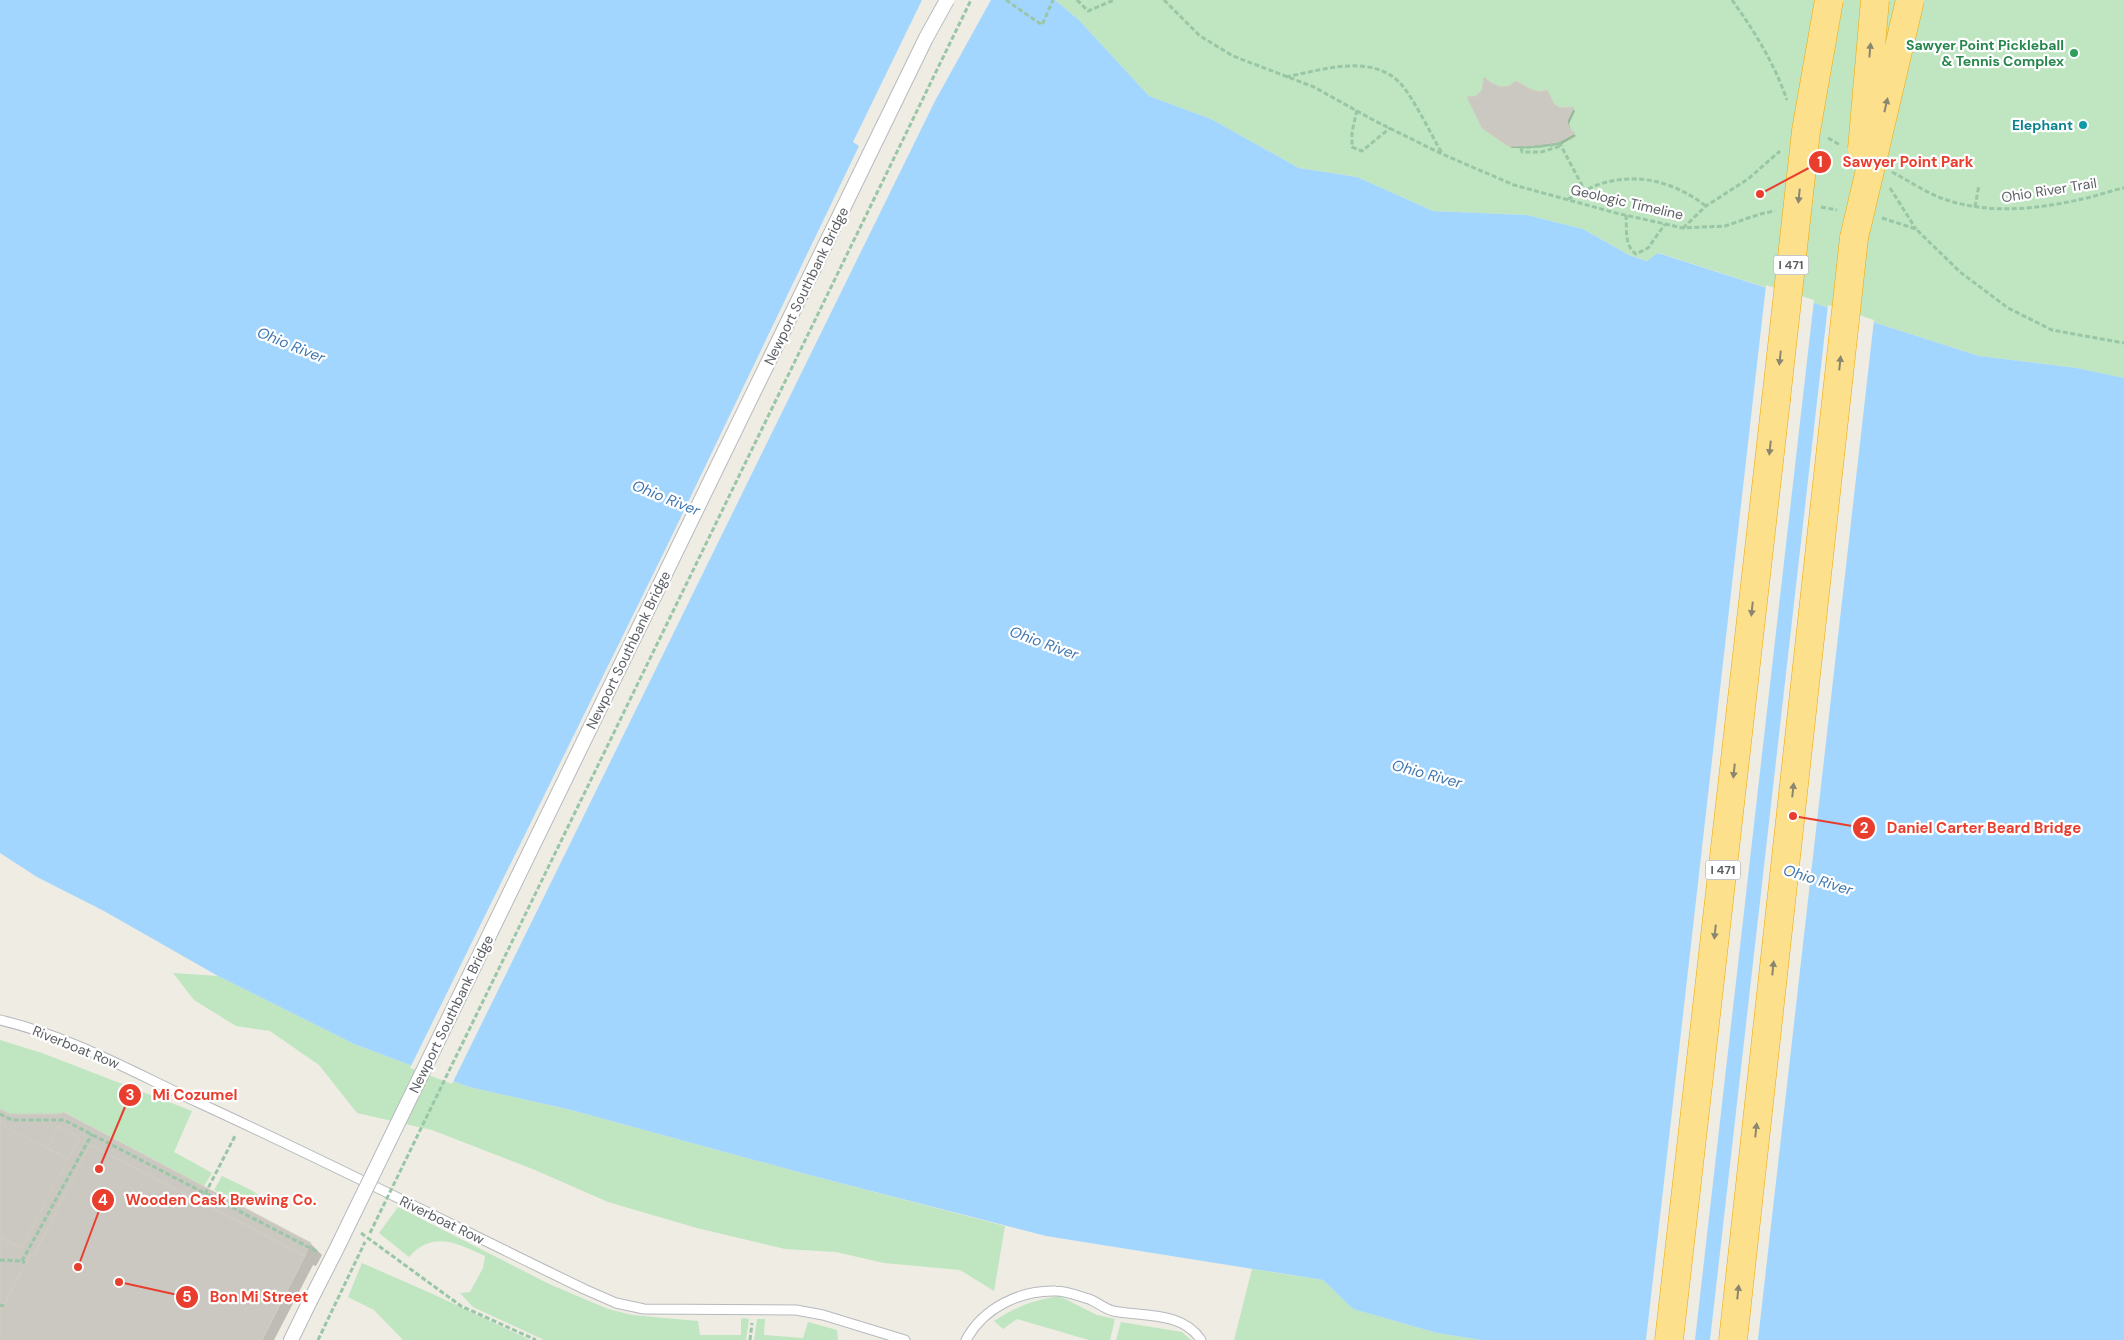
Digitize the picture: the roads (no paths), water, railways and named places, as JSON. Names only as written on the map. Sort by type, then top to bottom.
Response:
[{"type":"highway","points":[[1796,138],[1811,0]]},
{"type":"highway","name":"I 471","points":[[1669,1340],[1796,138],[1830,0]]},
{"type":"highway","points":[[1732,1340],[1854,238],[1875,0]]},
{"type":"highway","points":[[1854,238],[1888,101],[1910,0]]},
{"type":"street","name":"Newport Southbank Bridge","points":[[291,1340],[926,38],[947,0]]},
{"type":"lane","name":"Riverboat Row","points":[[0,1020],[61,1038],[314,1156],[616,1303],[644,1309],[796,1310],[822,1315],[904,1340]]},
{"type":"lane","points":[[966,1340],[980,1319],[1008,1300],[1031,1293],[1057,1291],[1090,1300],[1112,1310],[1151,1314],[1178,1322],[1189,1327],[1201,1340]]},
{"type":"water","name":"Ohio River","points":[[0,0],[1055,0],[1079,20],[1149,96],[1211,119],[1299,168],[1357,177],[1433,211],[1527,215],[1583,229],[1629,255],[1647,261],[1658,253],[1979,356],[2077,368],[2124,378],[2124,1340],[1481,1340],[1437,1333],[1353,1309],[1323,1280],[1046,1236],[813,1176],[571,1110],[469,1087],[354,1044],[218,976],[104,911],[37,877],[0,853]]},
{"type":"place","name":"Sawyer Point Pickleball & Tennis Complex","points":[[2074,53]]},
{"type":"place","name":"Elephant","points":[[2083,125]]},
{"type":"place","name":"Sawyer Point Park","points":[[1760,194]]},
{"type":"place","name":"Daniel Carter Beard Bridge","points":[[1793,816]]},
{"type":"place","name":"Mi Cozumel","points":[[99,1169]]},
{"type":"place","name":"Wooden Cask Brewing Co.","points":[[78,1267]]},
{"type":"place","name":"Bon Mi Street","points":[[119,1282]]}]
